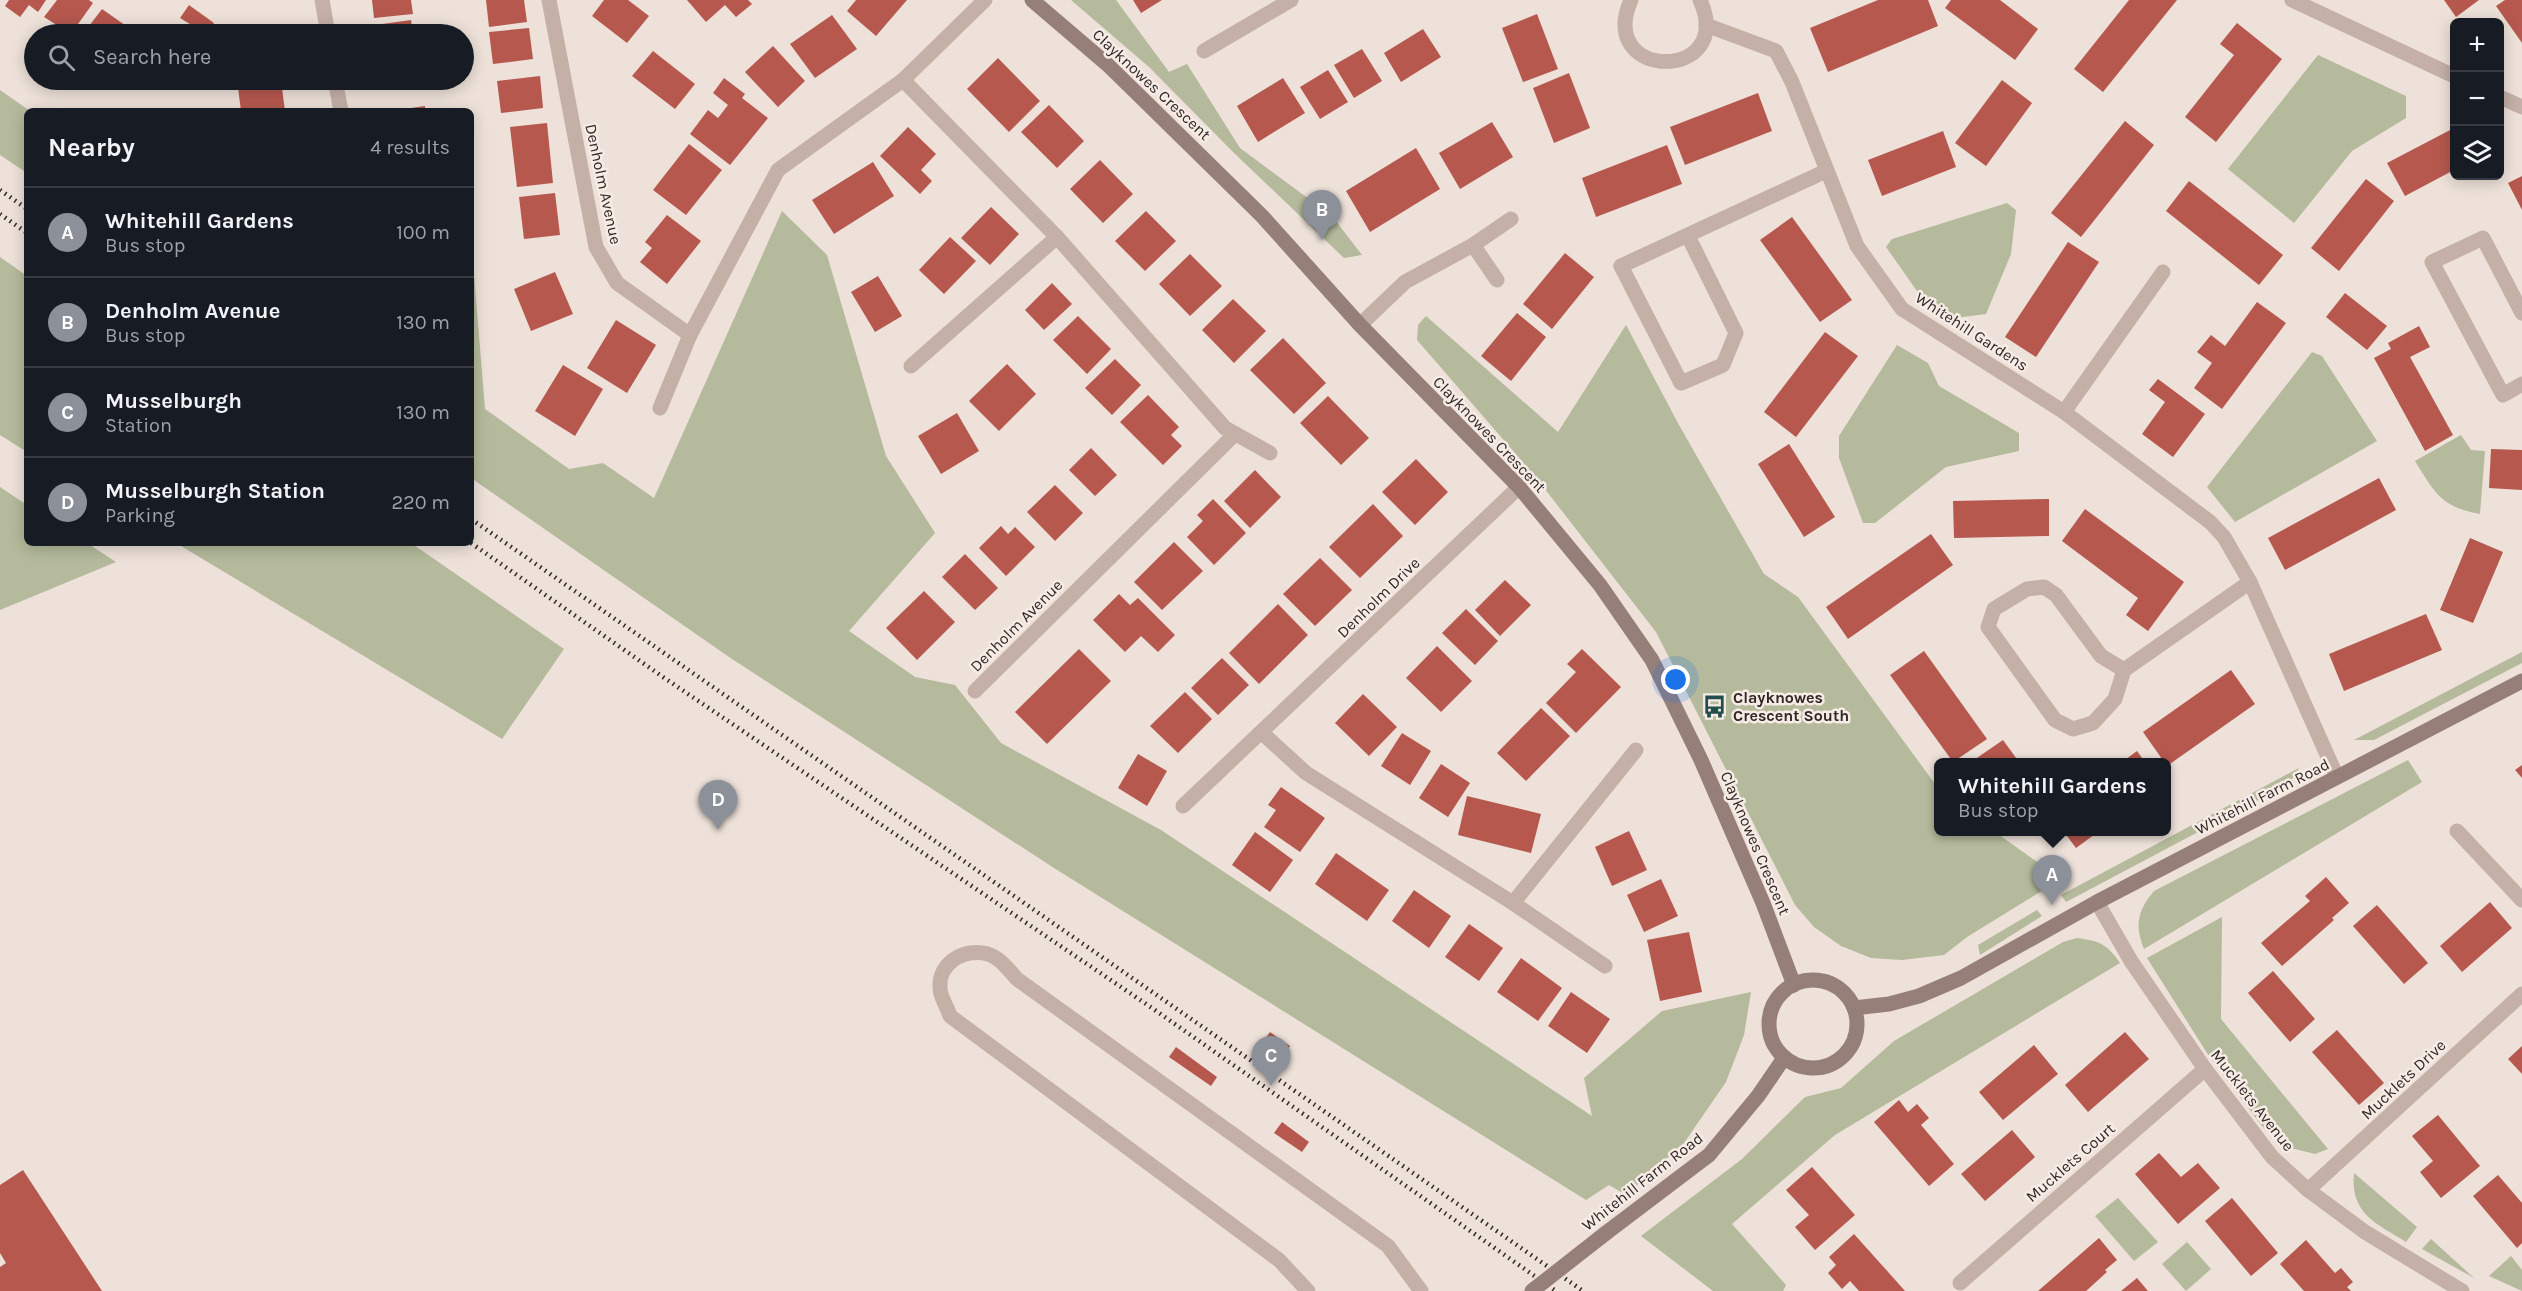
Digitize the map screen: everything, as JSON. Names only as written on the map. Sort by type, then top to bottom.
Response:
[{"type":"street","points":[[322,0],[326,24]]},
{"type":"street","name":"Denholm Avenue","points":[[549,0],[596,247],[617,283],[690,335]]},
{"type":"street","points":[[660,408],[690,335],[778,170],[903,80],[985,0]]},
{"type":"street","name":"Clayknowes Crescent","points":[[1032,0],[1108,65],[1262,216],[1360,325],[1519,487],[1600,585],[1652,660],[1701,760],[1763,903],[1794,985]]},
{"type":"street","points":[[1204,51],[1291,0]]},
{"type":"street","points":[[1631,0],[1626,12],[1625,26],[1632,45],[1646,58],[1659,62],[1673,62],[1685,58],[1696,50],[1707,25],[1700,0]]},
{"type":"street","points":[[2292,0],[2450,74]]},
{"type":"street","name":"Whitehill Gardens","points":[[1707,25],[1776,51],[1792,82],[1857,246],[1902,309],[2064,412],[2210,522],[2224,537],[2250,582],[2337,777]]},
{"type":"street","points":[[903,80],[1057,237],[1225,428],[1270,453]]},
{"type":"street","points":[[337,90],[340,108]]},
{"type":"street","points":[[2504,99],[2522,107]]},
{"type":"street","points":[[1688,236],[1736,333],[1723,364],[1681,383],[1621,266],[1826,171]]},
{"type":"street","points":[[1360,325],[1405,282],[1473,245],[1511,219]]},
{"type":"street","points":[[911,366],[1057,237]]},
{"type":"street","points":[[2522,313],[2483,238],[2432,262],[2504,395],[2522,384]]},
{"type":"street","points":[[1473,245],[1497,280]]},
{"type":"street","points":[[2064,412],[2163,272]]},
{"type":"street","name":"Denholm Avenue","points":[[975,691],[1235,434]]},
{"type":"street","name":"Denholm Drive","points":[[1183,807],[1519,487]]},
{"type":"street","points":[[2124,670],[2101,656],[2056,595],[2044,587],[2027,589],[1994,609],[1988,627],[2055,720],[2073,729],[2093,723],[2115,699],[2124,670],[2250,582]]},
{"type":"street","name":"Whitehill Farm Road","points":[[1854,1008],[1889,1004],[1918,996],[1961,978],[2097,902],[2522,681]]},
{"type":"street","points":[[1261,732],[1306,773],[1513,903],[1605,966]]},
{"type":"street","points":[[1513,903],[1636,750]]},
{"type":"street","points":[[2457,831],[2522,900]]},
{"type":"street","name":"Mucklets Avenue","points":[[2097,902],[2131,961],[2205,1069],[2272,1157],[2308,1190],[2438,1286],[2462,1291]]},
{"type":"street","points":[[1308,1291],[1279,1260],[951,1016],[941,993],[941,978],[945,967],[955,957],[972,952],[990,954],[1003,963],[1017,979],[1388,1246],[1421,1291]]},
{"type":"street","points":[[1805,981],[1829,983],[1848,997],[1854,1008],[1858,1022],[1856,1036],[1850,1050],[1839,1060],[1826,1067],[1811,1068],[1797,1065],[1784,1058],[1773,1040],[1770,1019],[1774,1005],[1782,993],[1794,985],[1805,981]]},
{"type":"street","name":"Mucklets Drive","points":[[2308,1190],[2522,994]]},
{"type":"street","name":"Whitehill Farm Road","points":[[1532,1291],[1709,1155],[1758,1096],[1784,1058]]},
{"type":"street","name":"Mucklets Court","points":[[1960,1284],[2205,1069]]},
{"type":"green space","points":[[1071,0],[1116,0],[1169,72],[1187,64],[1240,148],[1332,216],[1362,255],[1344,258],[1234,153],[1149,67]]},
{"type":"green space","points":[[2318,55],[2406,96],[2406,118],[2352,151],[2294,223],[2228,169]]},
{"type":"green space","points":[[0,90],[26,108],[24,171],[0,155]]},
{"type":"green space","points":[[2007,203],[2016,210],[2011,254],[1986,314],[1955,318],[1924,301],[1886,247],[1892,239]]},
{"type":"green space","points":[[782,211],[827,255],[886,456],[935,533],[849,631],[915,677],[955,685],[1001,743],[1161,830],[1592,1116],[1584,1078],[1662,1011],[1751,992],[1744,1035],[1726,1082],[1684,1143],[1626,1195],[1609,1185],[1586,1200],[1054,868],[732,659],[474,480],[474,274],[485,409],[569,469],[603,463],[654,498]]},
{"type":"green space","points":[[0,257],[24,274],[24,450],[0,435]]},
{"type":"green space","points":[[1426,316],[1558,432],[1626,325],[1679,425],[1764,574],[1798,597],[1934,783],[1934,836],[2001,836],[2061,879],[1967,937],[1944,955],[1902,960],[1871,958],[1841,946],[1814,927],[1795,905],[1656,632],[1534,475],[1417,340],[1418,325]]},
{"type":"green space","points":[[1897,345],[1928,363],[1939,386],[2019,433],[2019,451],[1946,467],[1875,523],[1863,523],[1839,458],[1839,436]]},
{"type":"green space","points":[[2312,352],[2322,356],[2377,441],[2235,522],[2207,487]]},
{"type":"green space","points":[[2461,435],[2471,450],[2485,451],[2480,514],[2456,507],[2440,497],[2415,461]]},
{"type":"green space","points":[[0,487],[24,503],[24,546],[92,546],[116,562],[0,610]]},
{"type":"green space","points":[[181,546],[415,546],[564,649],[502,739]]},
{"type":"green space","points":[[2522,652],[2522,663],[2374,740],[2354,740]]},
{"type":"green space","points":[[2408,760],[2422,782],[2144,949],[2139,932],[2139,918],[2144,905],[2154,891]]},
{"type":"green space","points":[[2299,768],[2285,786],[2066,902],[2061,895]]},
{"type":"green space","points":[[2037,910],[2042,916],[1980,955],[1978,945]]},
{"type":"green space","points":[[2222,917],[2221,1019],[2328,1149],[2315,1154],[2283,1146],[2262,1126],[2207,1053],[2147,958]]},
{"type":"green space","points":[[2077,938],[2092,940],[2102,945],[2111,951],[2120,963],[1835,1135],[1732,1224],[1786,1285],[1783,1291],[1713,1291],[1641,1236],[1742,1159],[1805,1097],[1841,1088],[1894,1041],[2063,942]]},
{"type":"green space","points":[[2354,1173],[2417,1227],[2406,1242],[2367,1216],[2356,1198]]},
{"type":"green space","points":[[2118,1198],[2158,1242],[2134,1261],[2095,1216]]},
{"type":"green space","points":[[2431,1239],[2474,1278],[2422,1249]]},
{"type":"green space","points":[[2187,1242],[2211,1269],[2186,1291],[2162,1264]]},
{"type":"green space","points":[[2511,1256],[2522,1270],[2522,1291],[2489,1276]]},
{"type":"building","points":[[9,0],[46,0],[38,12],[29,5],[20,17],[5,6]]},
{"type":"building","points":[[57,0],[89,0],[93,3],[78,24],[55,24],[44,17]]},
{"type":"building","points":[[372,0],[411,0],[413,14],[374,18]]},
{"type":"building","points":[[486,0],[524,0],[527,22],[489,27]]},
{"type":"building","points":[[604,0],[628,0],[649,16],[627,43],[592,16]]},
{"type":"building","points":[[687,0],[748,0],[752,4],[736,17],[725,5],[706,22]]},
{"type":"building","points":[[856,0],[907,0],[876,36],[847,11]]},
{"type":"building","points":[[1133,0],[1162,0],[1141,13]]},
{"type":"building","points":[[1878,0],[1928,0],[1938,26],[1828,72],[1810,28]]},
{"type":"building","points":[[1951,0],[2000,0],[2038,29],[2015,60],[1945,8]]},
{"type":"building","points":[[2129,0],[2177,0],[2103,92],[2074,69]]},
{"type":"building","points":[[2444,0],[2479,0],[2456,17]]},
{"type":"building","points":[[2505,0],[2522,0],[2522,43],[2496,6]]},
{"type":"building","points":[[189,5],[214,23],[190,24],[180,18]]},
{"type":"building","points":[[102,9],[123,24],[91,24]]},
{"type":"building","points":[[1537,14],[1558,69],[1523,82],[1502,28]]},
{"type":"building","points":[[832,15],[857,49],[815,78],[790,44]]},
{"type":"building","points":[[411,20],[412,24],[382,24]]},
{"type":"building","points":[[2237,23],[2282,59],[2216,142],[2185,117],[2234,55],[2220,44]]},
{"type":"building","points":[[529,28],[533,59],[493,64],[489,32]]},
{"type":"building","points":[[1423,29],[1441,57],[1401,82],[1384,53]]},
{"type":"building","points":[[773,46],[805,81],[778,107],[745,72]]},
{"type":"building","points":[[1362,49],[1382,81],[1354,98],[1334,65]]},
{"type":"building","points":[[653,51],[695,84],[675,109],[632,76]]},
{"type":"building","points":[[998,58],[1040,101],[1009,132],[967,89]]},
{"type":"building","points":[[1328,70],[1348,102],[1320,119],[1300,87]]},
{"type":"building","points":[[1569,73],[1590,128],[1554,143],[1533,88]]},
{"type":"building","points":[[540,76],[543,108],[501,113],[497,81]]},
{"type":"building","points":[[724,78],[745,94],[742,98],[768,118],[730,165],[690,134],[708,110],[718,118],[728,105],[713,93]]},
{"type":"building","points":[[1283,78],[1305,113],[1258,142],[1237,106]]},
{"type":"building","points":[[2002,80],[2032,103],[1986,166],[1955,143]]},
{"type":"building","points":[[238,90],[282,90],[285,108],[241,108]]},
{"type":"building","points":[[1758,93],[1772,131],[1685,165],[1670,127]]},
{"type":"building","points":[[1049,105],[1084,141],[1057,168],[1021,132]]},
{"type":"building","points":[[2125,121],[2154,145],[2081,237],[2051,213]]},
{"type":"building","points":[[1492,122],[1513,157],[1460,189],[1439,153]]},
{"type":"building","points":[[547,123],[553,183],[517,187],[510,127]]},
{"type":"building","points":[[908,127],[936,154],[921,170],[932,181],[920,194],[880,156]]},
{"type":"building","points":[[2450,130],[2450,172],[2405,196],[2387,163]]},
{"type":"building","points":[[1943,131],[1956,167],[1882,196],[1868,160]]},
{"type":"building","points":[[689,144],[722,170],[686,215],[653,190]]},
{"type":"building","points":[[1667,145],[1682,184],[1596,217],[1582,178]]},
{"type":"building","points":[[1416,148],[1440,189],[1370,232],[1346,191]]},
{"type":"building","points":[[1100,160],[1133,194],[1103,223],[1070,189]]},
{"type":"building","points":[[873,162],[894,196],[834,234],[812,200]]},
{"type":"building","points":[[2522,176],[2522,210],[2508,183]]},
{"type":"building","points":[[2366,179],[2394,201],[2339,271],[2311,248]]},
{"type":"building","points":[[2189,181],[2283,255],[2259,285],[2166,211]]},
{"type":"building","points":[[555,193],[560,235],[524,239],[519,197]]},
{"type":"building","points":[[991,207],[1019,234],[990,265],[961,238]]},
{"type":"building","points":[[1146,211],[1176,241],[1145,271],[1115,241]]},
{"type":"building","points":[[667,215],[701,241],[667,284],[640,262],[652,248],[645,242]]},
{"type":"building","points":[[1792,217],[1852,300],[1820,322],[1760,240]]},
{"type":"building","points":[[950,237],[976,261],[944,294],[919,270]]},
{"type":"building","points":[[2068,242],[2099,262],[2036,357],[2005,337]]},
{"type":"building","points":[[1565,253],[1594,277],[1552,329],[1523,304]]},
{"type":"building","points":[[1190,254],[1222,286],[1190,316],[1159,284]]},
{"type":"building","points":[[555,272],[573,314],[531,331],[514,289]]},
{"type":"building","points":[[878,276],[902,316],[875,332],[851,292]]},
{"type":"building","points":[[1052,283],[1072,304],[1044,330],[1025,310]]},
{"type":"building","points":[[2345,293],[2387,326],[2367,350],[2326,317]]},
{"type":"building","points":[[1233,299],[1266,331],[1234,363],[1202,330]]},
{"type":"building","points":[[2257,302],[2286,323],[2222,409],[2194,388],[2212,363],[2197,352],[2211,335],[2225,346]]},
{"type":"building","points":[[1517,313],[1546,337],[1511,381],[1481,356]]},
{"type":"building","points":[[1078,316],[1111,349],[1087,374],[1053,340]]},
{"type":"building","points":[[616,320],[656,345],[627,393],[587,368]]},
{"type":"building","points":[[2419,326],[2430,347],[2410,357],[2453,435],[2425,451],[2374,358],[2391,349],[2388,343]]},
{"type":"building","points":[[1825,332],[1858,356],[1796,437],[1764,412]]},
{"type":"building","points":[[1283,338],[1326,383],[1294,414],[1250,370]]},
{"type":"building","points":[[1115,359],[1141,385],[1112,415],[1085,388]]},
{"type":"building","points":[[1007,364],[1036,394],[999,431],[969,401]]},
{"type":"building","points":[[563,365],[603,389],[575,436],[535,411]]},
{"type":"building","points":[[2158,379],[2205,414],[2173,457],[2142,434],[2165,402],[2149,390]]},
{"type":"building","points":[[1148,395],[1179,427],[1171,435],[1182,446],[1163,465],[1120,422]]},
{"type":"building","points":[[1328,396],[1369,438],[1341,465],[1300,423]]},
{"type":"building","points":[[957,413],[979,451],[941,474],[918,436]]},
{"type":"building","points":[[1789,444],[1835,517],[1804,537],[1758,464]]},
{"type":"building","points":[[1091,448],[1117,475],[1095,496],[1069,470]]},
{"type":"building","points":[[2491,449],[2522,450],[2522,490],[2489,488]]},
{"type":"building","points":[[1416,459],[1448,492],[1415,525],[1382,492]]},
{"type":"building","points":[[1255,470],[1281,497],[1250,528],[1224,501]]},
{"type":"building","points":[[2379,478],[2396,510],[2285,570],[2268,538]]},
{"type":"building","points":[[1055,485],[1083,513],[1055,541],[1027,512]]},
{"type":"building","points":[[1213,499],[1246,533],[1214,565],[1187,537],[1203,521],[1197,515]]},
{"type":"building","points":[[2049,499],[2049,536],[1954,538],[1953,501]]},
{"type":"building","points":[[1373,504],[1403,536],[1360,578],[1329,547]]},
{"type":"building","points":[[2085,509],[2184,582],[2148,631],[2126,615],[2138,598],[2062,541]]},
{"type":"building","points":[[1001,526],[1008,534],[1015,527],[1035,547],[1006,576],[979,548]]},
{"type":"building","points":[[1931,534],[1953,565],[1848,639],[1826,607]]},
{"type":"building","points":[[2470,538],[2503,552],[2473,623],[2440,610]]},
{"type":"building","points":[[1174,542],[1203,571],[1162,610],[1134,582]]},
{"type":"building","points":[[965,554],[998,588],[975,610],[942,577]]},
{"type":"building","points":[[1320,558],[1352,590],[1315,626],[1283,594]]},
{"type":"building","points":[[1505,580],[1531,605],[1500,636],[1475,610]]},
{"type":"building","points":[[924,591],[955,622],[917,660],[886,628]]},
{"type":"building","points":[[1119,594],[1130,605],[1138,598],[1175,635],[1158,652],[1141,636],[1125,652],[1093,620]]},
{"type":"building","points":[[1278,604],[1308,635],[1259,684],[1229,653]]},
{"type":"building","points":[[1466,609],[1498,641],[1475,665],[1442,633]]},
{"type":"building","points":[[2426,614],[2442,650],[2344,691],[2329,654]]},
{"type":"building","points":[[1437,646],[1472,681],[1441,712],[1406,678]]},
{"type":"building","points":[[1079,649],[1111,681],[1047,744],[1015,712]]},
{"type":"building","points":[[1582,649],[1621,687],[1576,733],[1546,703],[1576,672],[1567,664]]},
{"type":"building","points":[[1924,651],[1987,739],[1959,758],[1950,758],[1890,675]]},
{"type":"building","points":[[1222,658],[1249,685],[1218,715],[1191,688]]},
{"type":"building","points":[[2231,670],[2255,704],[2171,763],[2171,758],[2161,758],[2143,732]]},
{"type":"building","points":[[1185,692],[1212,719],[1178,753],[1150,726]]},
{"type":"building","points":[[1363,694],[1397,727],[1369,756],[1335,723]]},
{"type":"building","points":[[1541,708],[1570,736],[1526,781],[1497,753]]},
{"type":"building","points":[[1402,733],[1431,751],[1410,785],[1381,766]]},
{"type":"building","points":[[2003,740],[2016,758],[1977,758]]},
{"type":"building","points":[[2137,751],[2142,758],[2127,758]]},
{"type":"building","points":[[1138,754],[1167,771],[1147,806],[1118,788]]},
{"type":"building","points":[[1441,764],[1470,783],[1448,817],[1419,798]]},
{"type":"building","points":[[2522,765],[2522,778],[2515,770]]},
{"type":"building","points":[[1281,787],[1325,818],[1300,852],[1264,827],[1276,810],[1268,805]]},
{"type":"building","points":[[1467,796],[1541,814],[1531,853],[1458,835]]},
{"type":"building","points":[[1629,831],[1647,870],[1612,886],[1595,847]]},
{"type":"building","points":[[1255,832],[1293,860],[1270,892],[1232,865]]},
{"type":"building","points":[[2067,836],[2092,836],[2076,848]]},
{"type":"building","points":[[1336,853],[1389,890],[1367,921],[1315,884]]},
{"type":"building","points":[[2326,877],[2349,903],[2332,918],[2334,920],[2282,966],[2261,943],[2310,901],[2305,896]]},
{"type":"building","points":[[1661,879],[1678,916],[1644,932],[1627,895]]},
{"type":"building","points":[[1414,890],[1451,916],[1429,948],[1392,921]]},
{"type":"building","points":[[2490,902],[2512,928],[2462,972],[2440,946]]},
{"type":"building","points":[[2377,905],[2428,963],[2404,984],[2353,926]]},
{"type":"building","points":[[1469,924],[1503,948],[1479,981],[1445,957]]},
{"type":"building","points":[[1689,932],[1702,992],[1660,1001],[1647,940]]},
{"type":"building","points":[[1521,958],[1562,988],[1538,1021],[1497,992]]},
{"type":"building","points":[[2273,971],[2315,1019],[2290,1042],[2248,993]]},
{"type":"building","points":[[1571,992],[1610,1019],[1587,1053],[1548,1026]]},
{"type":"building","points":[[2337,1030],[2384,1083],[2359,1105],[2312,1052]]},
{"type":"building","points":[[1270,1032],[1290,1046],[1281,1058],[1261,1044]]},
{"type":"building","points":[[2125,1032],[2149,1059],[2088,1112],[2065,1085]]},
{"type":"building","points":[[2034,1045],[2058,1074],[2003,1120],[1979,1092]]},
{"type":"building","points":[[2522,1046],[2522,1074],[2508,1059]]},
{"type":"building","points":[[1176,1047],[1217,1077],[1211,1086],[1169,1057]]},
{"type":"building","points":[[1899,1100],[1908,1112],[1917,1104],[1929,1118],[1921,1125],[1954,1164],[1929,1186],[1874,1122]]},
{"type":"building","points":[[2438,1115],[2480,1166],[2441,1198],[2420,1172],[2433,1161],[2412,1136]]},
{"type":"building","points":[[1282,1122],[1309,1142],[1302,1152],[1274,1133]]},
{"type":"building","points":[[2012,1130],[2035,1157],[1985,1201],[1961,1174]]},
{"type":"building","points":[[2159,1153],[2181,1177],[2198,1163],[2220,1188],[2178,1224],[2135,1174]]},
{"type":"building","points":[[1812,1167],[1855,1215],[1815,1250],[1795,1227],[1809,1215],[1786,1190]]},
{"type":"building","points":[[23,1170],[102,1291],[0,1291],[0,1267],[6,1263],[0,1253],[0,1185]]},
{"type":"building","points":[[2498,1175],[2522,1203],[2522,1243],[2517,1248],[2473,1196]]},
{"type":"building","points":[[2232,1198],[2278,1253],[2251,1276],[2205,1221]]},
{"type":"building","points":[[1854,1234],[1905,1291],[1859,1291],[1850,1281],[1842,1289],[1828,1273],[1836,1265],[1829,1257]]},
{"type":"building","points":[[2099,1238],[2117,1260],[2086,1291],[2038,1291]]},
{"type":"building","points":[[2306,1240],[2335,1273],[2341,1268],[2353,1282],[2347,1287],[2351,1291],[2304,1291],[2280,1264]]},
{"type":"building","points":[[2137,1278],[2148,1291],[2121,1291]]},
{"type":"railway","points":[[0,190],[24,207]]},
{"type":"railway","points":[[0,214],[24,231]]},
{"type":"railway","points":[[474,521],[1583,1291]]},
{"type":"railway","points":[[474,545],[663,677],[1152,1008],[1556,1291]]},
{"type":"place","name":"Denholm Avenue","points":[[1322,240]]},
{"type":"place","name":"Clayknowes Crescent South","points":[[1715,706]]},
{"type":"place","name":"Musselburgh Station","points":[[718,830]]},
{"type":"place","name":"Whitehill Gardens","points":[[2052,905]]},
{"type":"place","name":"Musselburgh","points":[[1271,1086]]}]
